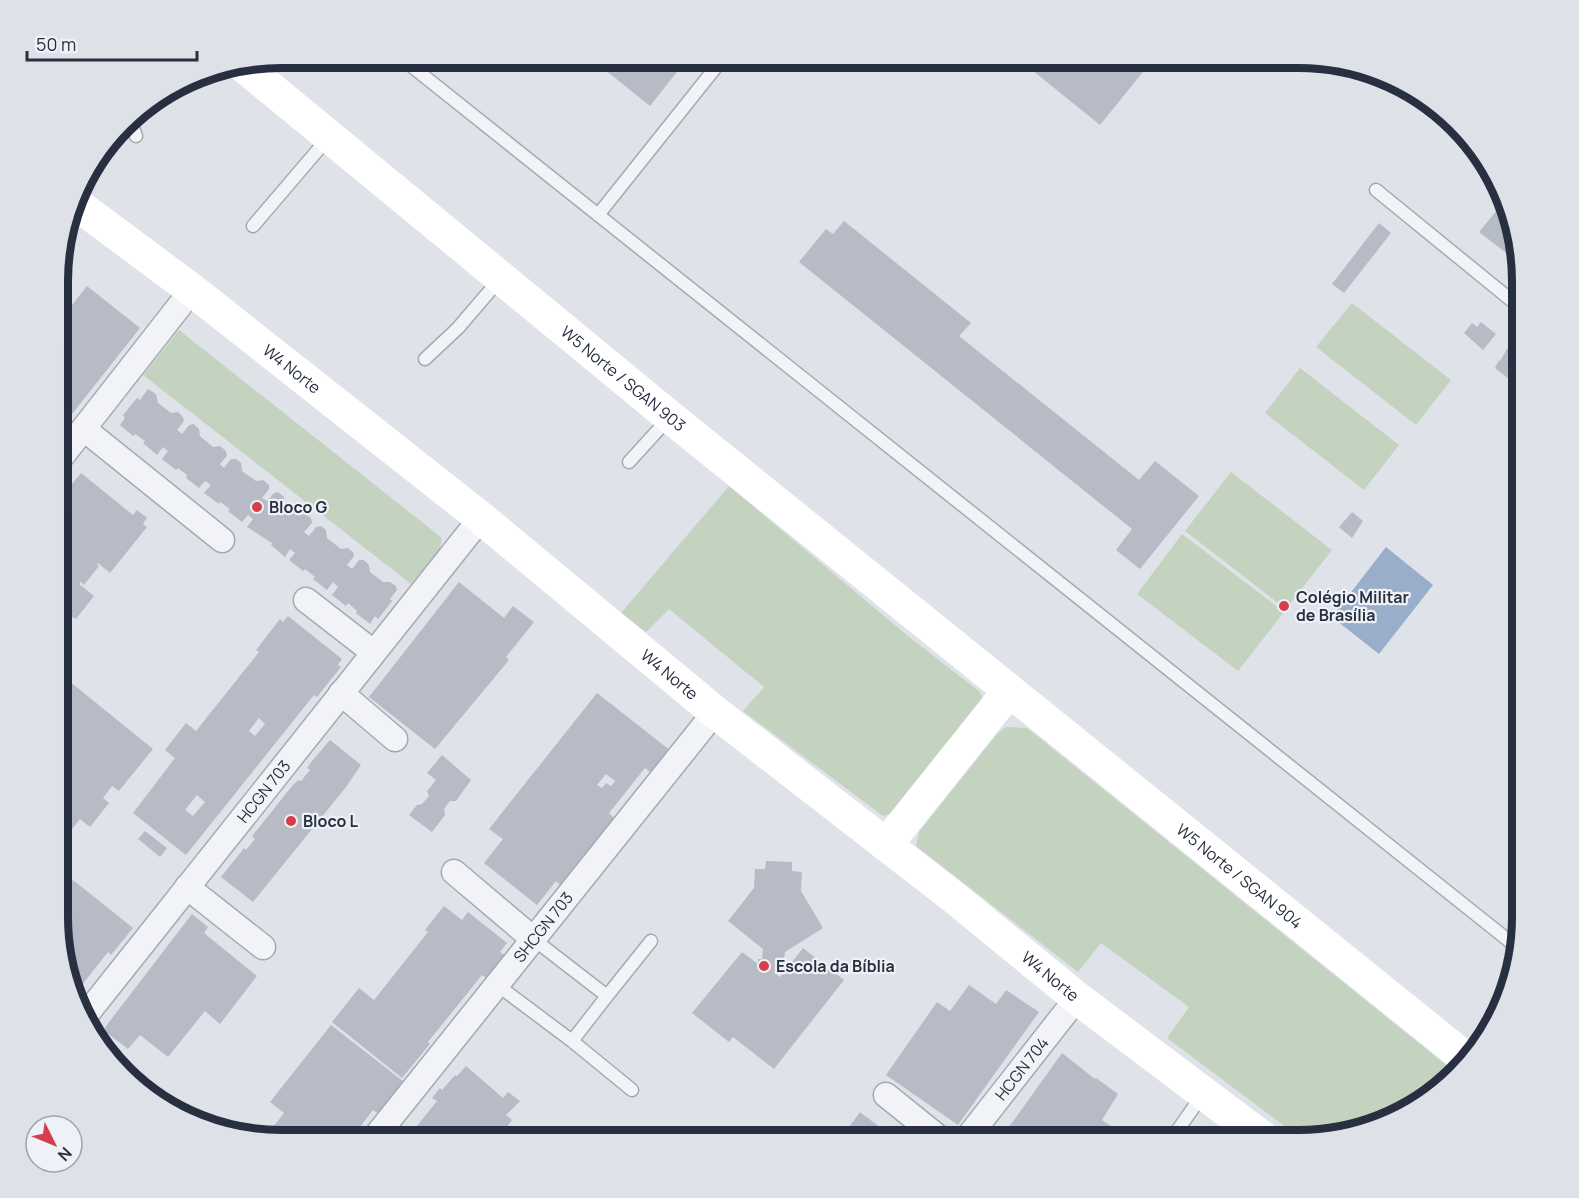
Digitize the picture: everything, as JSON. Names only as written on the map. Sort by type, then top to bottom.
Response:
[{"type":"main road","name":"W5 Norte / SGAN 903","points":[[262,68],[329,136],[670,417],[1009,691]]},
{"type":"main road","name":"W4 Norte","points":[[81,207],[192,290],[481,518],[715,712],[1077,998],[1252,1130]]},
{"type":"main road","points":[[886,845],[1009,691]]},
{"type":"main road","name":"W5 Norte / SGAN 904","points":[[1009,691],[1461,1055]]},
{"type":"street","points":[[68,448],[192,290]]},
{"type":"street","points":[[84,429],[222,540]]},
{"type":"street","name":"HCGN 703","points":[[89,1011],[481,518]]},
{"type":"street","points":[[306,600],[373,652]]},
{"type":"street","points":[[341,693],[395,739]]},
{"type":"street","name":"SHCGN 703","points":[[381,1130],[715,712]]},
{"type":"street","points":[[454,872],[532,938]]},
{"type":"street","points":[[187,887],[263,946]]},
{"type":"street","name":"HCGN 704","points":[[974,1130],[1077,998]]},
{"type":"street","points":[[886,1095],[929,1130]]},
{"type":"lane","points":[[414,68],[1510,942]]},
{"type":"lane","points":[[598,215],[715,68]]},
{"type":"lane","points":[[132,128],[135,136]]},
{"type":"lane","points":[[253,226],[329,136]]},
{"type":"lane","points":[[1376,190],[1512,301]]},
{"type":"lane","points":[[425,359],[458,328],[501,278]]},
{"type":"lane","points":[[629,462],[670,417]]},
{"type":"lane","points":[[532,938],[607,996]]},
{"type":"lane","points":[[572,1041],[651,940]]},
{"type":"lane","points":[[496,984],[632,1090]]},
{"type":"lane","points":[[1178,1130],[1203,1093]]},
{"type":"green space","points":[[1352,303],[1451,380],[1416,425],[1316,347]]},
{"type":"green space","points":[[179,330],[442,538],[440,548],[411,584],[143,375]]},
{"type":"green space","points":[[1300,368],[1399,445],[1364,490],[1265,413]]},
{"type":"green space","points":[[1231,472],[1332,550],[1286,609],[1185,531]]},
{"type":"green space","points":[[729,486],[908,636],[980,692],[985,703],[903,809],[883,816],[743,711],[764,687],[669,609],[646,632],[621,613]]},
{"type":"green space","points":[[1182,534],[1284,612],[1238,671],[1137,594]]},
{"type":"green space","points":[[1006,727],[1027,728],[1449,1068],[1428,1087],[1393,1109],[1354,1123],[1327,1129],[1290,1130],[1167,1038],[1189,1007],[1101,943],[1078,972],[916,846],[919,832],[997,734]]},
{"type":"water","points":[[1386,547],[1433,585],[1379,654],[1332,617]]},
{"type":"building","points":[[603,68],[680,68],[650,106]]},
{"type":"building","points":[[1030,68],[1146,68],[1100,125]]},
{"type":"building","points":[[1498,209],[1510,256],[1479,232]]},
{"type":"building","points":[[844,221],[971,323],[959,336],[1139,480],[1155,461],[1199,496],[1140,569],[1116,550],[1132,529],[799,262],[826,229],[833,234]]},
{"type":"building","points":[[1379,223],[1391,233],[1344,293],[1332,284]]},
{"type":"building","points":[[87,286],[140,328],[68,419],[68,308]]},
{"type":"building","points":[[1481,322],[1496,334],[1483,350],[1464,333],[1472,323],[1477,327]]},
{"type":"building","points":[[1512,347],[1512,381],[1495,368],[1507,349]]},
{"type":"building","name":"Bloco G","points":[[148,389],[156,394],[158,403],[171,413],[178,412],[183,417],[184,421],[177,430],[182,434],[189,425],[194,424],[199,429],[200,436],[213,447],[220,446],[226,451],[227,456],[220,464],[224,468],[231,459],[236,459],[241,463],[242,471],[256,481],[263,480],[269,485],[269,489],[262,498],[267,501],[278,492],[284,497],[284,504],[298,515],[305,514],[311,518],[312,523],[304,532],[309,536],[316,527],[321,526],[326,530],[327,538],[341,549],[348,548],[353,552],[354,556],[347,565],[352,569],[359,560],[364,560],[369,565],[370,572],[383,582],[390,582],[396,586],[397,590],[390,599],[392,601],[378,619],[375,616],[370,624],[348,603],[346,606],[332,595],[338,587],[333,582],[327,590],[305,569],[303,571],[289,560],[295,553],[290,549],[285,557],[271,545],[272,543],[247,527],[253,519],[248,515],[242,522],[228,511],[230,509],[204,493],[211,485],[205,481],[199,488],[186,478],[187,475],[162,459],[168,451],[163,447],[157,455],[143,443],[145,441],[135,434],[133,436],[120,425],[125,418],[123,415],[137,398],[140,400]]},
{"type":"building","points":[[81,473],[133,515],[137,510],[147,518],[143,524],[147,527],[110,573],[98,563],[99,566],[84,585],[81,582],[79,584],[94,596],[76,619],[73,617],[68,623],[68,489]]},
{"type":"building","points":[[1352,512],[1363,521],[1352,538],[1339,527]]},
{"type":"building","points":[[459,582],[504,618],[513,606],[534,622],[506,657],[509,660],[435,749],[369,697]]},
{"type":"building","points":[[288,616],[342,659],[338,665],[341,667],[317,697],[314,695],[186,855],[133,813],[175,758],[165,750],[186,723],[196,731],[259,652],[256,650],[280,619],[283,622]],"holes":[[[259,718],[265,724],[255,736],[249,731]],[[197,795],[205,802],[193,816],[185,810]]]},
{"type":"building","points":[[68,680],[153,749],[119,791],[112,786],[103,798],[109,803],[90,827],[80,819],[68,834]]},
{"type":"building","points":[[597,693],[671,751],[653,774],[645,768],[609,813],[615,819],[580,864],[578,862],[560,885],[556,881],[537,905],[484,863],[503,839],[489,829]],"holes":[[[606,774],[615,781],[611,786],[606,783],[602,788],[597,785]]]},
{"type":"building","name":"Bloco L","points":[[330,740],[361,765],[346,787],[253,902],[221,877],[244,848],[246,850],[255,839],[252,836],[292,786],[298,780],[301,781],[310,770],[307,768]]},
{"type":"building","points":[[442,755],[471,780],[456,801],[450,801],[444,809],[445,815],[432,832],[409,815],[429,796],[427,791],[436,780],[427,773]]},
{"type":"building","points":[[145,831],[167,848],[160,857],[138,839]]},
{"type":"building","points":[[766,861],[792,862],[792,871],[802,872],[801,891],[823,928],[785,952],[783,966],[774,972],[780,977],[803,948],[844,980],[774,1069],[733,1037],[729,1042],[692,1013],[742,952],[758,964],[758,959],[762,959],[763,949],[728,921],[754,888],[755,869],[765,869]]},
{"type":"building","points":[[73,880],[133,928],[111,955],[108,952],[80,988],[69,946],[68,887]]},
{"type":"building","points":[[444,906],[462,920],[468,912],[507,943],[500,952],[506,956],[488,979],[482,975],[402,1078],[332,1022],[359,988],[374,1000],[428,932],[425,930]]},
{"type":"building","points":[[192,914],[208,927],[204,933],[257,976],[220,1024],[205,1011],[168,1057],[140,1035],[128,1049],[103,1030]]},
{"type":"building","points":[[969,985],[996,1004],[1006,990],[1039,1012],[958,1125],[886,1075],[937,1002],[950,1011]]},
{"type":"building","points":[[331,1025],[404,1082],[379,1114],[373,1110],[358,1130],[271,1130],[284,1113],[270,1102]]},
{"type":"building","points":[[1062,1053],[1118,1094],[1102,1120],[1114,1130],[1007,1130]]},
{"type":"building","points":[[466,1066],[503,1098],[508,1092],[520,1101],[506,1115],[512,1120],[504,1130],[414,1130],[437,1101],[432,1098],[440,1088],[442,1090],[455,1075],[457,1076]]},
{"type":"building","points":[[860,1112],[884,1130],[847,1130]]},
{"type":"place","name":"Bloco G","points":[[257,507]]},
{"type":"place","name":"Colégio Militar de Brasília","points":[[1284,606]]},
{"type":"place","name":"Bloco L","points":[[291,821]]},
{"type":"place","name":"Escola da Bíblia","points":[[764,966]]}]
